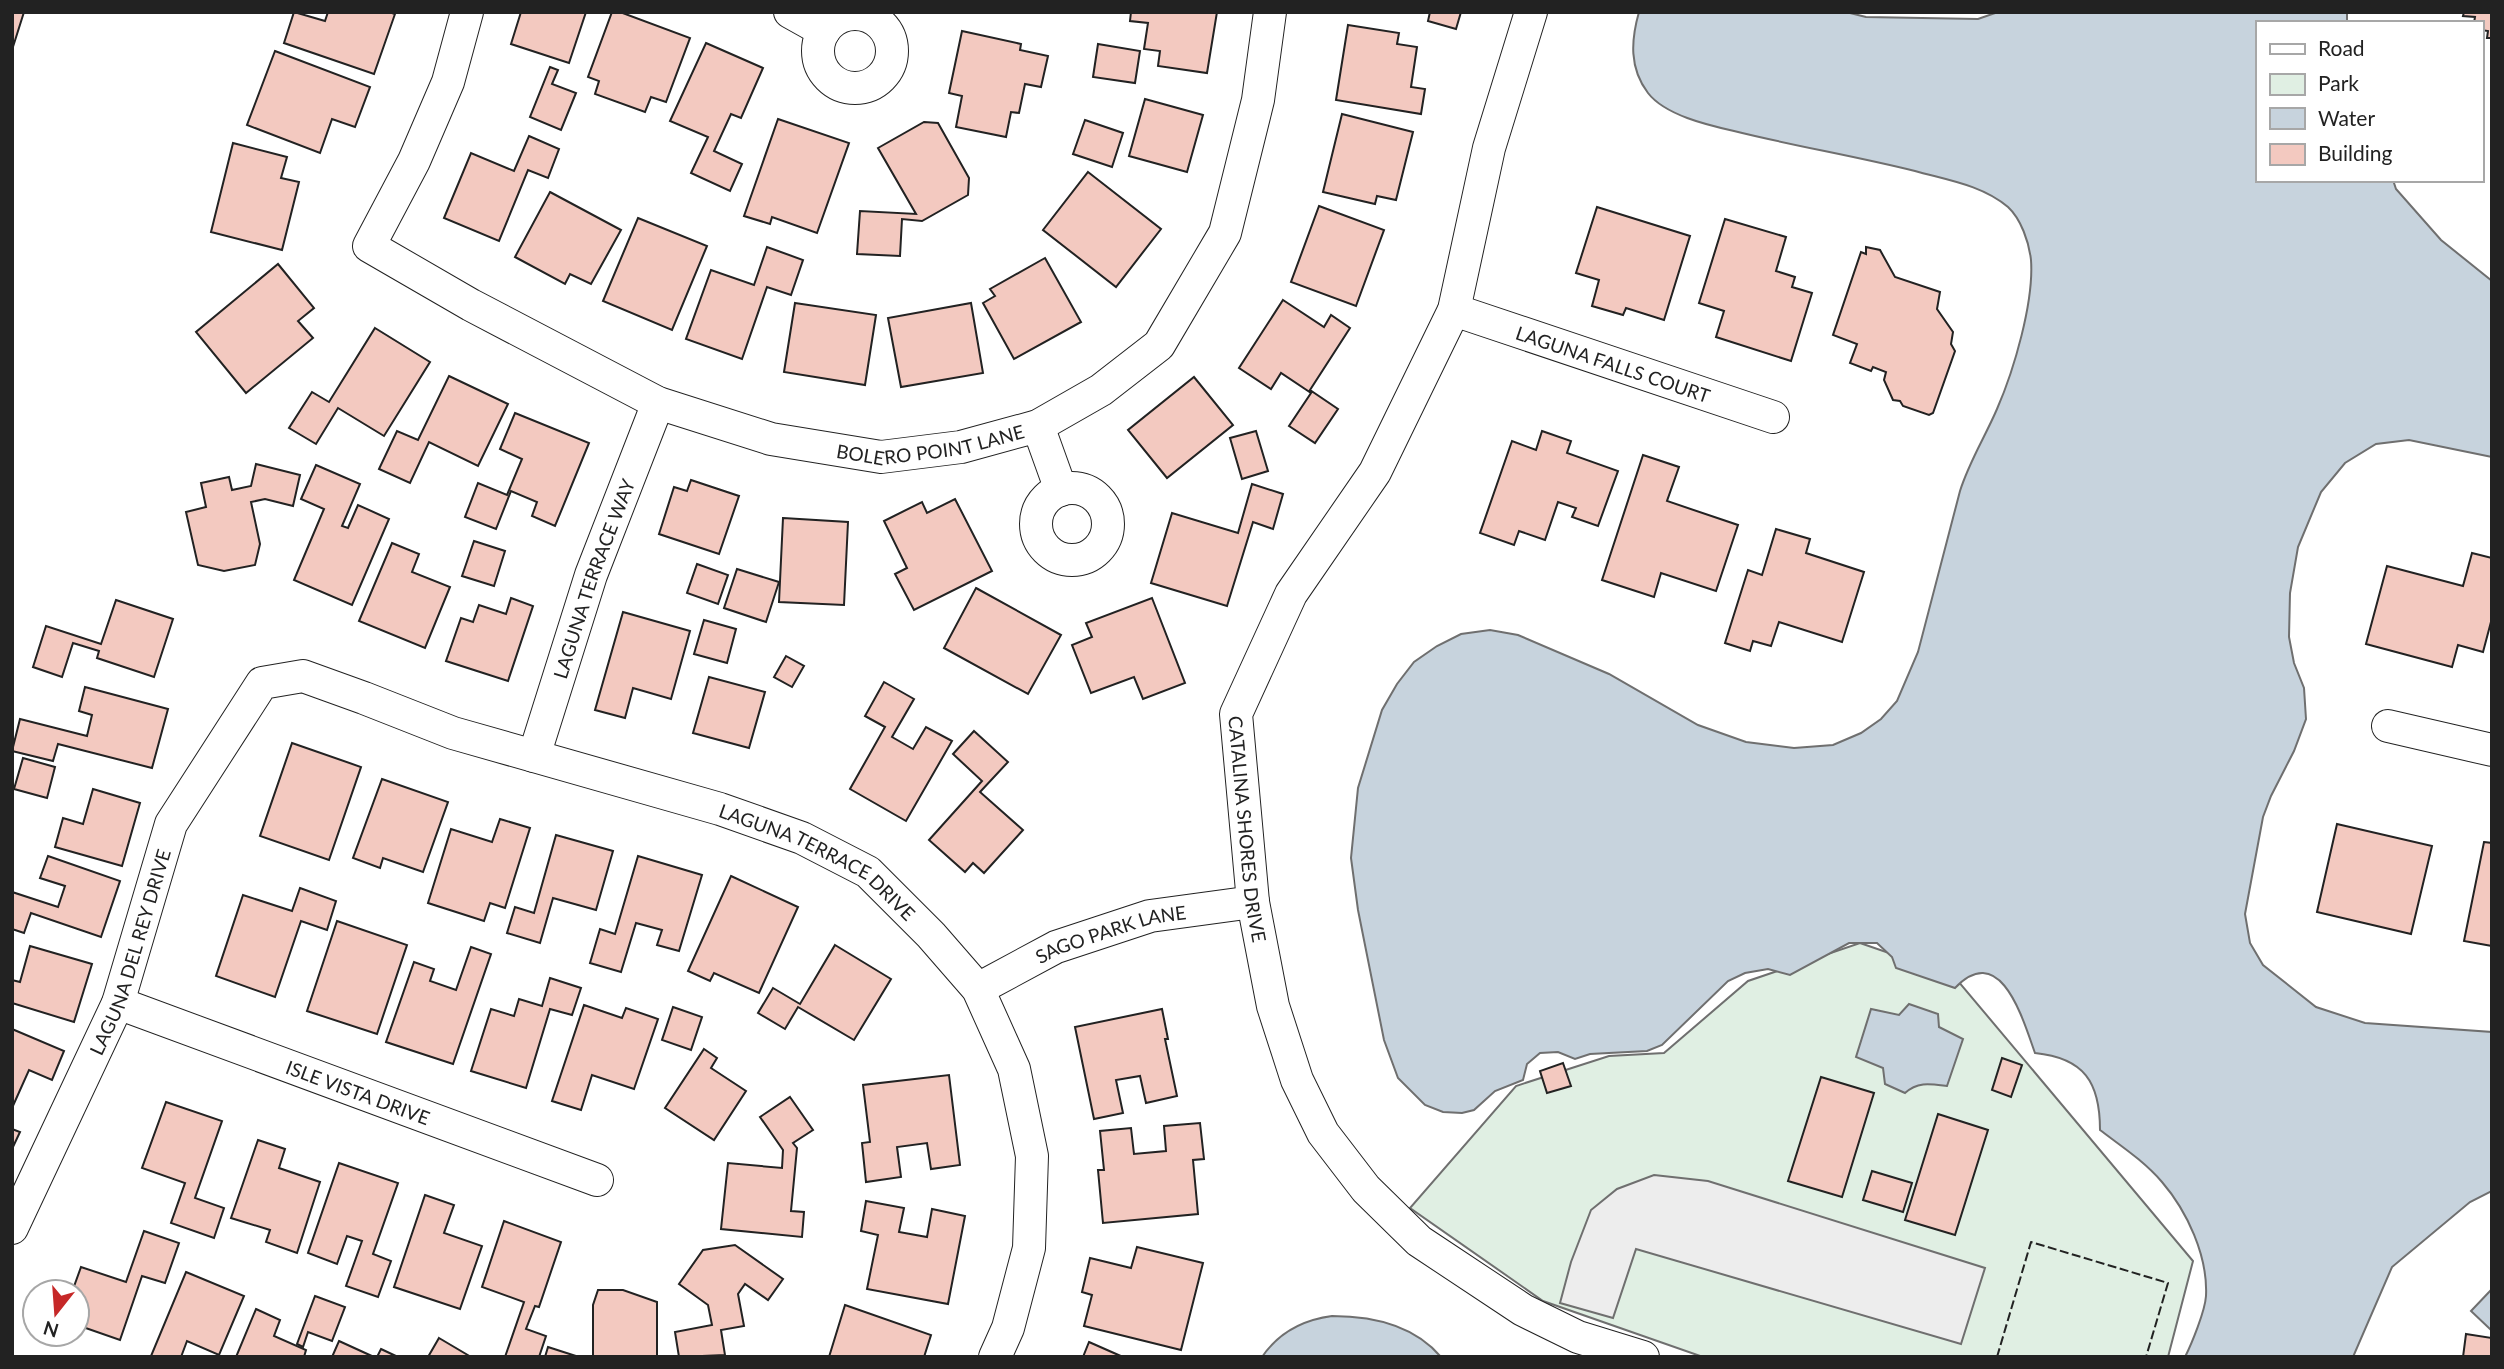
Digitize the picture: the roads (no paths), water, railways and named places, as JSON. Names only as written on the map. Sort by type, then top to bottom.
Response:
[{"type":"street","name":"BOLERO POINT LANE","points":[[467,12],[448,82],[414,161],[369,246],[471,305],[658,403],[771,439],[881,457],[961,447],[1038,426],[1101,390],[1159,345],[1225,233],[1258,100],[1269,12]]},
{"type":"street","points":[[790,12],[824,31]]},
{"type":"street","name":"CATALINA SHORES DRIVE","points":[[1531,12],[1489,148],[1454,310],[1375,472],[1291,594],[1236,714],[1253,902],[1273,1006],[1297,1080],[1323,1133],[1366,1189],[1419,1241],[1523,1310],[1578,1337],[1643,1357]]},
{"type":"street","name":"LAGUNA FALLS COURT","points":[[1454,310],[1773,417]]},
{"type":"street","name":"LAGUNA TERRACE WAY","points":[[534,756],[591,575],[658,403]]},
{"type":"street","points":[[1038,426],[1060,490]]},
{"type":"street","name":"LAGUNA TERRACE DRIVE","points":[[262,683],[303,676],[453,733],[720,809],[803,838],[868,872],[932,935],[978,989],[1014,1069],[1032,1156],[1029,1248],[1008,1328],[995,1357]]},
{"type":"street","name":"LAGUNA DEL REY DRIVE","points":[[12,1228],[118,1003],[171,824],[262,683]]},
{"type":"street","points":[[2388,726],[2492,750]]},
{"type":"street","name":"SAGO PARK LANE","points":[[978,989],[1056,947],[1150,915],[1253,902]]},
{"type":"street","name":"ISLE VISTA DRIVE","points":[[118,1003],[597,1180]]},
{"type":"water","points":[[1639,12],[1846,12],[1866,17],[1978,19],[1998,12],[2347,12],[2347,21],[2256,21],[2256,182],[2394,182],[2396,189],[2441,240],[2492,281],[2492,457],[2409,440],[2376,444],[2345,463],[2321,492],[2298,547],[2290,593],[2289,637],[2294,663],[2304,688],[2306,719],[2263,817],[2245,914],[2250,943],[2263,965],[2316,1007],[2365,1023],[2492,1032],[2492,1191],[2470,1202],[2392,1267],[2353,1357],[2185,1357],[2201,1318],[2206,1281],[2200,1250],[2180,1206],[2155,1174],[2100,1130],[2097,1098],[2086,1075],[2066,1060],[2035,1053],[2017,1005],[2008,990],[1997,979],[1985,973],[1971,976],[1955,988],[1896,968],[1892,957],[1877,943],[1849,943],[1790,975],[1768,969],[1745,973],[1728,981],[1662,1045],[1647,1051],[1590,1054],[1575,1059],[1558,1052],[1540,1053],[1527,1064],[1523,1080],[1495,1091],[1474,1110],[1462,1113],[1443,1112],[1425,1105],[1398,1078],[1384,1040],[1358,910],[1351,858],[1358,788],[1382,710],[1414,662],[1461,634],[1490,630],[1518,635],[1609,674],[1698,725],[1746,742],[1794,748],[1833,745],[1861,733],[1881,719],[1897,701],[1918,652],[1960,491],[2003,393],[2022,336],[2029,296],[2031,260],[2024,231],[2008,207],[1987,193],[1952,181],[1723,129],[1676,113],[1655,101],[1637,74],[1633,54]]},
{"type":"water","points":[[1909,1004],[1938,1014],[1939,1027],[1963,1039],[1947,1086],[1920,1085],[1905,1093],[1885,1084],[1883,1068],[1856,1057],[1871,1009],[1899,1015]]},
{"type":"water","points":[[2492,1291],[2491,1330],[2471,1311]]},
{"type":"water","points":[[1332,1316],[1391,1324],[1418,1337],[1441,1357],[1262,1357],[1276,1341],[1292,1329]]}]
